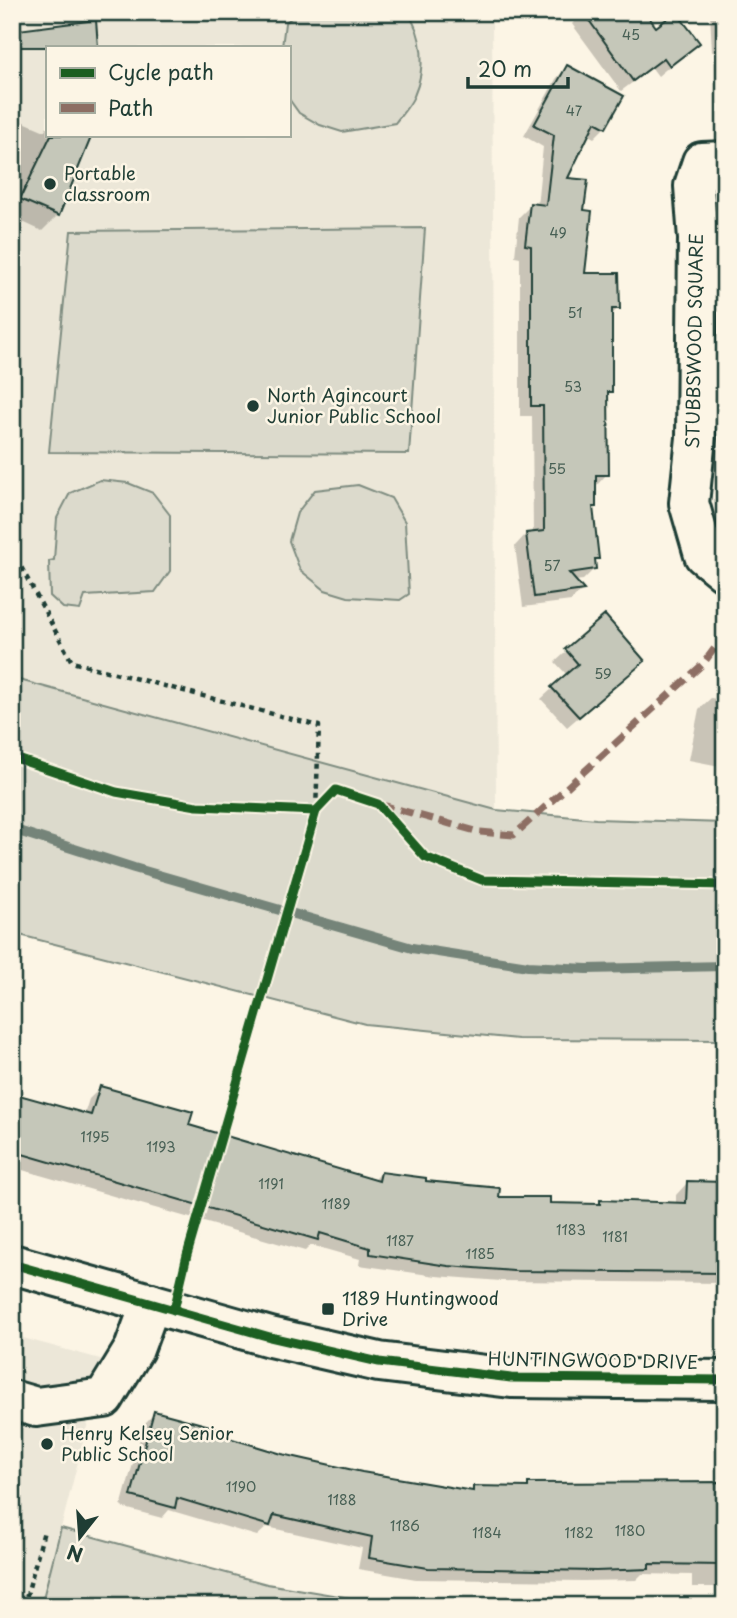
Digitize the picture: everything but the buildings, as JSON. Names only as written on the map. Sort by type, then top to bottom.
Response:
[{"type":"street","name":"STUBBSWOOD SQUARE","points":[[725,161],[702,162],[694,186],[698,239],[696,438],[690,503],[704,555],[725,572]]},
{"type":"street","name":"HUNTINGWOOD DRIVE","points":[[12,1264],[270,1337],[379,1362],[511,1378],[725,1380]]},
{"type":"street","points":[[12,1400],[36,1407],[104,1398],[134,1349],[151,1303]]},
{"type":"path","points":[[12,550],[72,662],[319,726],[315,816]]},
{"type":"path","points":[[315,816],[329,797]]},
{"type":"path","points":[[303,811],[315,816]]},
{"type":"path","points":[[24,1606],[44,1531]]},
{"type":"shaded area","name":"North Agincourt Junior Public School","points":[[12,12],[492,12],[496,810],[12,678]]},
{"type":"shaded area","points":[[298,12],[407,12],[417,31],[422,64],[418,86],[408,107],[395,123],[342,132],[320,125],[299,113],[290,100],[290,46],[282,46],[285,23]]},
{"type":"shaded area","points":[[425,228],[409,454],[49,452],[71,231]]},
{"type":"shaded area","points":[[100,480],[128,483],[153,493],[170,515],[170,571],[155,592],[85,596],[80,610],[63,608],[50,596],[49,561],[54,560],[57,518],[70,493]]},
{"type":"shaded area","points":[[358,485],[391,498],[405,522],[409,594],[400,600],[348,597],[325,590],[300,570],[289,541],[297,513],[315,490]]},
{"type":"shaded area","points":[[12,678],[496,810],[596,819],[725,823],[725,1040],[518,1039],[365,1024],[12,933]]},
{"type":"shaded area","name":"Henry Kelsey Senior Public School","points":[[12,1335],[104,1360],[41,1606],[12,1606]]},
{"type":"shaded area","points":[[61,1528],[267,1584],[398,1606],[41,1606]]},
{"type":"waterway","points":[[12,829],[134,868],[412,948],[528,966],[587,969],[725,966]]},
{"type":"marked path","points":[[379,804],[479,832],[514,835],[703,664],[725,634]]},
{"type":"cycle path","points":[[12,757],[116,792],[197,806],[316,811]]},
{"type":"cycle path","points":[[174,1310],[187,1255],[316,811],[336,790],[378,804],[425,857],[482,880],[725,885]]},
{"type":"cycle path","points":[[12,1264],[270,1337],[379,1362],[511,1378],[725,1380]]},
{"type":"place","name":"Portable classroom","points":[[50,184]]},
{"type":"place","name":"North Agincourt Junior Public School","points":[[253,406]]},
{"type":"place","name":"1189 Huntingwood Drive","points":[[328,1309]]},
{"type":"place","name":"Henry Kelsey Senior Public School","points":[[47,1444]]}]
